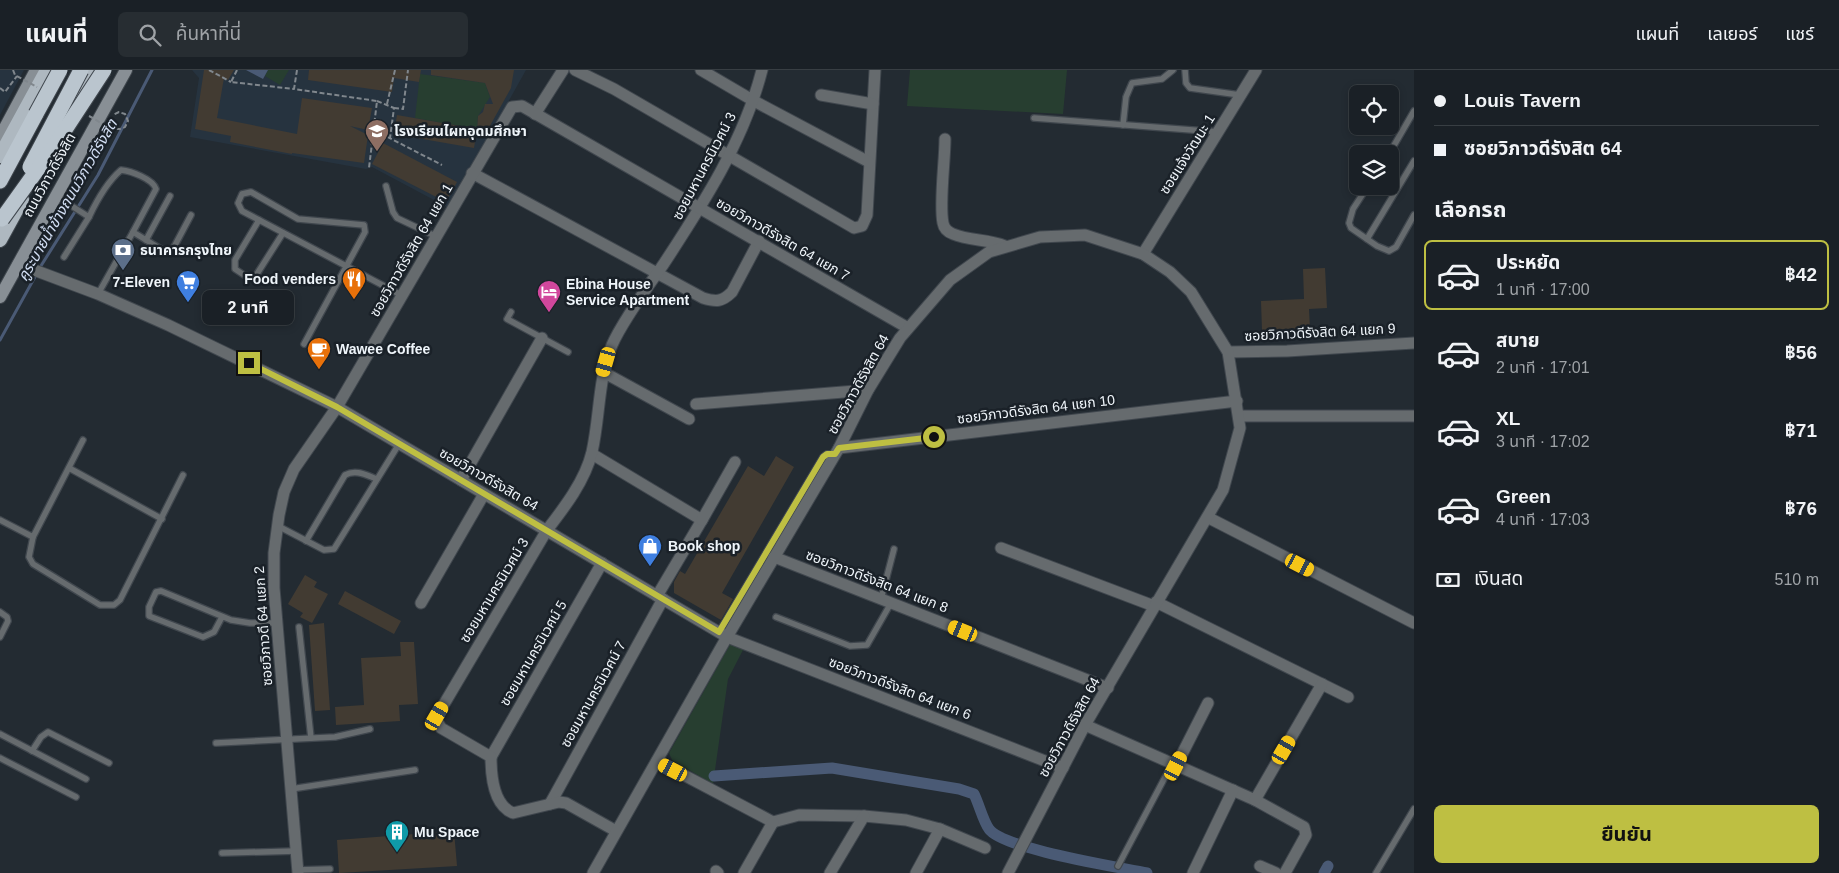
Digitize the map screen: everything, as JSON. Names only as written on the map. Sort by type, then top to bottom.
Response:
[{"type":"highway","points":[[0,156],[47,70]]},
{"type":"highway","points":[[36,114],[53,70]]},
{"type":"highway","points":[[0,181],[60,70]]},
{"type":"highway","points":[[1,220],[81,70]]},
{"type":"highway","name":"ถนนวิภาวดีรังสิต","points":[[0,240],[93,70]]},
{"type":"highway","points":[[1,220],[55,145],[104,70]]},
{"type":"main road","points":[[0,137],[36,70]]},
{"type":"main road","name":"ถนนวิภาวดีรังสิต","points":[[0,297],[126,70]]},
{"type":"street","points":[[535,114],[563,70]]},
{"type":"street","points":[[575,70],[614,89],[728,157],[854,228],[862,226],[867,215],[875,70]]},
{"type":"street","points":[[700,70],[754,102],[869,162]]},
{"type":"street","name":"ซอยมหานครนิเวศน์ 3","points":[[491,758],[441,728],[437,722],[437,716],[546,530],[565,507],[584,474],[592,454],[603,372],[613,343],[700,209],[728,157],[754,102],[762,70]]},
{"type":"street","name":"ซอยแจ้งวัฒนะ 1","points":[[1143,254],[1256,70]]},
{"type":"street","points":[[822,95],[873,104]]},
{"type":"street","name":"ซอยวิภาวดีรังสิต 64 แยก 7","points":[[512,107],[522,106],[908,328]]},
{"type":"street","name":"ซอยวิภาวดีรังสิต 64 แยก 1","points":[[337,407],[403,296],[435,236],[512,107]]},
{"type":"street","points":[[946,139],[943,224],[947,232],[954,235],[995,242],[1005,246]]},
{"type":"street","points":[[472,173],[657,274],[703,298],[716,302],[726,298],[732,292],[759,241]]},
{"type":"street","name":"ซอยวิภาวดีรังสิต 64","points":[[18,264],[98,294],[220,349],[337,407],[723,634],[774,557],[837,451],[868,390],[900,338],[950,280],[989,252],[1040,237],[1084,235],[1143,254],[1170,272],[1191,292],[1228,352],[1240,428],[1224,490],[1085,725],[1008,873]]},
{"type":"street","points":[[461,480],[542,338]]},
{"type":"street","name":"ซอยวิภาวดีรังสิต 64 แยก 9","points":[[1228,352],[1287,351],[1414,343]]},
{"type":"street","points":[[603,372],[689,419]]},
{"type":"street","points":[[696,404],[868,390]]},
{"type":"street","name":"ซอยวิภาวดีรังสิต 64 แยก 10","points":[[837,451],[1237,401]]},
{"type":"street","name":"ซอยวิภาวดี 64 แยก 2","points":[[298,872],[276,622],[274,588],[277,526],[284,492],[294,469],[337,407]]},
{"type":"street","points":[[1239,416],[1414,416]]},
{"type":"street","points":[[592,454],[702,520]]},
{"type":"street","name":"ซอยมหานครนิเวศน์ 7","points":[[550,804],[660,597],[735,462]]},
{"type":"street","points":[[421,603],[484,494]]},
{"type":"street","points":[[1208,518],[1414,623]]},
{"type":"street","points":[[1001,548],[1155,604],[1348,696]]},
{"type":"street","name":"ซอยวิภาวดีรังสิต 64 แยก 8","points":[[774,557],[1108,688]]},
{"type":"street","name":"ซอยมหานครนิเวศน์ 5","points":[[491,758],[602,563]]},
{"type":"street","points":[[593,873],[656,761],[723,634]]},
{"type":"street","name":"ซอยวิภาวดีรังสิต 64 แยก 6","points":[[723,634],[1063,768]]},
{"type":"street","points":[[1255,800],[1322,684]]},
{"type":"street","points":[[1174,765],[1208,703]]},
{"type":"street","points":[[1085,725],[1255,800],[1304,827],[1307,832],[1285,873]]},
{"type":"street","points":[[491,758],[491,773],[495,791],[507,811],[513,813],[550,804],[566,803],[616,831]]},
{"type":"street","points":[[656,761],[773,822],[800,815],[864,816],[906,820],[940,829],[985,848]]},
{"type":"street","points":[[1193,873],[1233,790]]},
{"type":"street","points":[[830,873],[864,816]]},
{"type":"street","points":[[744,873],[773,822]]},
{"type":"street","points":[[916,873],[940,829]]},
{"type":"street","points":[[1260,866],[1276,873]]},
{"type":"lane","points":[[1123,125],[1126,97],[1132,83],[1162,79],[1173,70]]},
{"type":"lane","points":[[1185,70],[1186,83],[1190,88],[1240,95]]},
{"type":"lane","points":[[1394,145],[1413,114]]},
{"type":"lane","points":[[1034,118],[1219,132]]},
{"type":"lane","points":[[1367,239],[1414,161]]},
{"type":"lane","points":[[64,258],[115,175],[121,170],[128,170],[153,183],[156,188],[98,294]]},
{"type":"lane","points":[[386,186],[393,212],[397,218],[435,236]]},
{"type":"lane","points":[[304,344],[346,267],[365,232],[364,225],[298,219],[251,192],[242,194],[239,207],[242,211],[346,267],[403,296]]},
{"type":"lane","points":[[1362,195],[1353,209],[1349,223],[1351,228],[1377,246],[1389,251],[1396,247],[1414,215]]},
{"type":"lane","points":[[56,196],[73,205],[89,217]]},
{"type":"lane","points":[[146,240],[170,196]]},
{"type":"lane","points":[[133,232],[164,251],[169,251],[174,247],[191,215]]},
{"type":"lane","points":[[258,220],[235,260],[235,269],[244,275],[255,277],[283,233]]},
{"type":"lane","points":[[511,312],[507,319],[568,352]]},
{"type":"lane","points":[[83,440],[33,537],[29,558],[33,564],[106,607],[114,605],[120,600],[183,475]]},
{"type":"lane","points":[[277,526],[324,550],[334,549],[399,444]]},
{"type":"lane","points":[[723,634],[823,457],[837,451]]},
{"type":"lane","points":[[69,468],[162,519]]},
{"type":"lane","points":[[306,541],[345,476],[351,472],[359,472],[377,479]]},
{"type":"lane","points":[[0,520],[33,537]]},
{"type":"lane","points":[[776,617],[850,646],[860,647],[867,645],[886,601],[894,549]]},
{"type":"lane","points":[[222,616],[214,632],[203,637],[149,616],[149,607],[156,592],[161,591],[222,616],[250,623],[276,622]]},
{"type":"lane","points":[[0,612],[7,617],[8,621],[0,637]]},
{"type":"lane","points":[[299,627],[311,738]]},
{"type":"lane","points":[[216,743],[335,737],[370,729]]},
{"type":"lane","points":[[32,751],[41,737],[48,732],[109,763]]},
{"type":"lane","points":[[0,734],[86,779]]},
{"type":"lane","points":[[0,758],[76,797]]},
{"type":"lane","points":[[1118,866],[1174,765]]},
{"type":"lane","points":[[291,790],[415,770]]},
{"type":"lane","points":[[1376,873],[1414,809]]},
{"type":"lane","points":[[222,853],[296,851]]},
{"type":"lane","points":[[298,872],[330,869]]},
{"type":"path","points":[[209,70],[231,82],[377,101],[394,108],[403,109],[408,70]]},
{"type":"path","points":[[231,82],[237,70]]},
{"type":"path","points":[[294,89],[297,70]]},
{"type":"path","points":[[387,105],[395,70]]},
{"type":"path","points":[[0,88],[5,92],[17,76]]},
{"type":"path","points":[[369,168],[377,101]]},
{"type":"path","points":[[390,138],[394,108]]},
{"type":"path","points":[[374,130],[442,165]]},
{"type":"shaded area","points":[[0,70],[24,70],[0,115]]},
{"type":"shaded area","name":"โรงเรียนไผทอุดมศึกษา","points":[[192,70],[526,70],[449,208],[372,167],[366,169],[190,137],[199,78]]},
{"type":"green space","points":[[268,70],[289,70],[280,85],[265,76]]},
{"type":"green space","points":[[910,70],[1067,70],[1063,114],[907,106]]},
{"type":"green space","points":[[420,74],[485,83],[490,97],[478,116],[477,129],[415,118]]},
{"type":"green space","points":[[731,643],[744,648],[728,679],[713,784],[672,760],[669,753]]},
{"type":"water","points":[[246,70],[268,70],[263,79]]},
{"type":"building","points":[[204,70],[234,70],[228,80],[224,78],[217,118],[297,134],[302,98],[372,108],[368,130],[350,126],[368,135],[364,163],[292,154],[230,142],[231,136],[195,129]]},
{"type":"building","points":[[309,70],[421,70],[419,82],[394,78],[392,92],[308,80]]},
{"type":"building","points":[[431,70],[514,70],[511,88],[486,133],[477,132],[478,116],[483,112],[485,104],[493,104],[485,83],[431,75]]},
{"type":"building","points":[[397,115],[477,129],[474,148],[394,134]]},
{"type":"building","points":[[383,143],[457,182],[446,202],[372,164]]},
{"type":"building","points":[[1325,268],[1327,308],[1309,309],[1310,329],[1262,331],[1261,301],[1304,299],[1303,269]]},
{"type":"building","points":[[776,456],[794,467],[722,593],[733,599],[721,620],[674,593],[674,582],[680,571],[685,574],[748,466],[764,476]]},
{"type":"building","points":[[305,575],[317,582],[314,587],[328,594],[312,623],[300,617],[303,613],[288,604]]},
{"type":"building","points":[[345,591],[401,621],[394,634],[338,604]]},
{"type":"building","points":[[324,623],[330,710],[315,711],[309,625]]},
{"type":"building","points":[[400,642],[414,642],[418,704],[399,705],[400,721],[336,725],[335,707],[364,705],[361,658],[401,656]]},
{"type":"building","name":"Mu Space","points":[[454,831],[457,866],[339,873],[337,840]]},
{"type":"waterway","name":"คูระบายน้ำข้างถนนวิภาวดีรังสิต","points":[[39,269],[98,175],[152,70]]},
{"type":"waterway","name":"คูระบายน้ำข้างถนนวิภาวดีรังสิต","points":[[0,340],[36,275]]},
{"type":"waterway","points":[[714,776],[832,768],[959,789],[974,794],[987,826],[999,836],[1038,850],[1147,873]]},
{"type":"waterway","points":[[1324,873],[1328,866]]},
{"type":"place","name":"โรงเรียนไผทอุดมศึกษา","points":[[377,152]]},
{"type":"place","name":"ธนาคารกรุงไทย","points":[[123,271]]},
{"type":"place","name":"Food venders","points":[[354,300]]},
{"type":"place","name":"7-Eleven","points":[[188,303]]},
{"type":"place","name":"Ebina House Service Apartment","points":[[549,313]]},
{"type":"place","name":"Wawee Coffee","points":[[319,370]]},
{"type":"place","name":"Book shop","points":[[650,567]]},
{"type":"place","name":"Mu Space","points":[[397,853]]},
{"type":"route","points":[[249,363],[337,407],[719,632],[823,457],[827,454],[835,454],[839,448],[934,437]]}]
